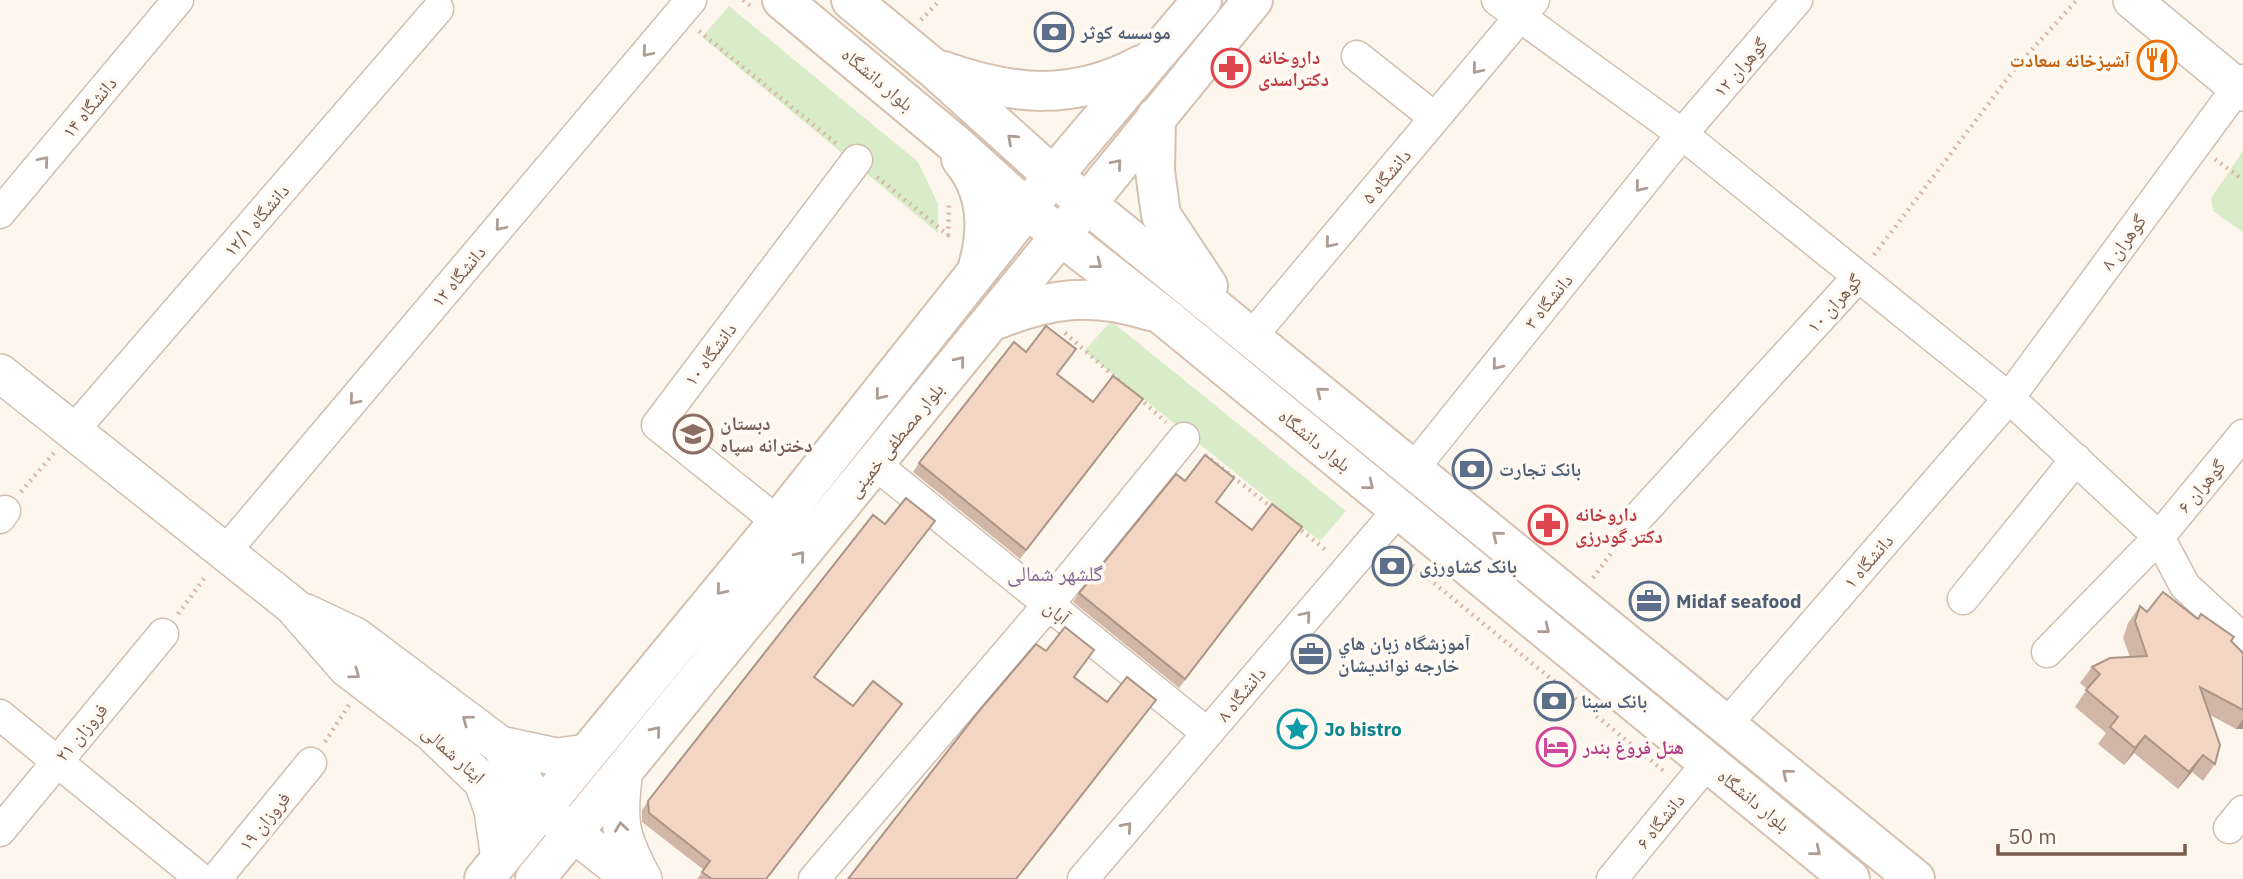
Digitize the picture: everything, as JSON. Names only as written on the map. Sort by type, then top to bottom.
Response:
[{"type":"main road","points":[[851,0],[932,67],[1053,176],[1915,879]]},
{"type":"main road","name":"بلوار مصطفی خمینی","points":[[492,869],[778,522],[1053,176],[1202,0]]},
{"type":"main road","name":"بلوار مصطفی خمینی","points":[[535,879],[993,321],[1086,201],[1253,0]]},
{"type":"main road","name":"بلوار دانشگاه","points":[[768,4],[930,122],[1027,209],[1163,316],[1850,879]]},
{"type":"main road","points":[[932,67],[975,82],[1054,91],[1095,85],[1152,59]]},
{"type":"main road","points":[[1156,117],[1155,171],[1161,215],[1242,328]]},
{"type":"main road","points":[[930,122],[966,164],[982,195],[986,225],[974,278]]},
{"type":"main road","points":[[993,321],[1033,305],[1082,298],[1121,302],[1163,316]]},
{"type":"street","name":"دانشگاه ۱۴","points":[[0,213],[178,0]]},
{"type":"street","name":"گوهران ۱۲","points":[[1682,134],[1797,0]]},
{"type":"street","points":[[2132,0],[2241,86]]},
{"type":"street","points":[[1517,5],[1682,134],[1857,278],[2009,398],[2159,537],[2185,586],[2243,639]]},
{"type":"street","name":"دانشگاه ۵","points":[[1242,328],[1435,118],[1517,5]]},
{"type":"street","name":"دانشگاه ۱۲","points":[[225,552],[685,7]]},
{"type":"street","name":"دانشگاه ۱۲/۱","points":[[73,431],[438,9]]},
{"type":"street","points":[[1357,56],[1435,118]]},
{"type":"street","name":"گوهران ۸","points":[[2009,398],[2241,86]]},
{"type":"street","name":"دانشگاه ۳","points":[[1414,468],[1682,134]]},
{"type":"street","name":"دانشگاه ۱۰","points":[[778,522],[657,425],[857,160]]},
{"type":"street","name":"گوهران ۱۰","points":[[1632,524],[1857,278]]},
{"type":"street","name":"ایثار شمالی","points":[[0,373],[293,606],[346,668],[431,732],[483,782],[541,808]]},
{"type":"street","name":"دانشگاه ۱","points":[[1727,724],[2009,398]]},
{"type":"street","name":"گوهران ۶","points":[[2047,652],[2159,537],[2243,435]]},
{"type":"street","points":[[814,879],[1048,605],[1184,438]]},
{"type":"street","points":[[1963,599],[2076,459]]},
{"type":"street","name":"آبان","points":[[875,464],[1207,733]]},
{"type":"street","name":"دانشگاه ۸","points":[[1083,879],[1399,509]]},
{"type":"street","name":"ایثار شمالی","points":[[293,606],[355,636],[500,745],[541,808]]},
{"type":"street","name":"فروزان ۲۱","points":[[0,831],[163,634]]},
{"type":"street","points":[[0,715],[201,879]]},
{"type":"street","points":[[500,745],[557,757],[587,752]]},
{"type":"street","name":"دانشگاه ۶","points":[[1612,879],[1707,762]]},
{"type":"street","name":"فروزان ۱۹","points":[[216,879],[311,763]]},
{"type":"street","points":[[624,770],[620,800],[621,833],[643,879]]},
{"type":"street","points":[[483,782],[493,810],[492,869]]},
{"type":"street","points":[[541,808],[632,879]]},
{"type":"path","points":[[743,0],[768,4]]},
{"type":"path","name":"گوهران ۱۰","points":[[1857,278],[2017,66],[2077,0]]},
{"type":"path","points":[[685,7],[857,160],[948,235],[949,197]]},
{"type":"path","points":[[3,514],[73,431]]},
{"type":"path","points":[[1576,601],[1632,524]]},
{"type":"path","points":[[163,634],[225,552]]},
{"type":"path","points":[[311,763],[365,681]]},
{"type":"green space","points":[[729,6],[918,162],[938,204],[938,233],[702,37]]},
{"type":"green space","points":[[2243,151],[2243,232],[2213,211],[2211,198]]},
{"type":"green space","points":[[1111,321],[1346,511],[1320,541],[1084,351]]},
{"type":"building","points":[[1046,326],[1076,349],[1057,374],[1093,402],[1113,376],[1143,399],[1026,550],[919,463],[1014,342],[1026,352]]},
{"type":"building","points":[[1205,455],[1234,478],[1216,502],[1252,530],[1272,504],[1302,527],[1185,679],[1079,593],[1176,474],[1185,481]]},
{"type":"building","points":[[906,498],[935,521],[814,677],[853,706],[873,681],[902,704],[766,879],[712,879],[702,872],[710,861],[649,813],[648,801],[873,515],[885,524]]},
{"type":"building","points":[[2163,592],[2198,619],[2201,614],[2234,637],[2231,641],[2243,653],[2243,710],[2200,687],[2220,745],[2215,764],[2203,755],[2189,772],[2145,736],[2135,748],[2110,727],[2118,717],[2086,690],[2100,674],[2092,667],[2110,658],[2147,656],[2135,621],[2140,606],[2147,612]]},
{"type":"building","points":[[1065,627],[1094,650],[1074,677],[1107,702],[1127,677],[1156,700],[1016,879],[848,879],[979,711],[1036,644],[1046,651]]},
{"type":"place","name":"موسسه کوثر","points":[[1054,32]]},
{"type":"place","name":"آشپزخانه سعادت","points":[[2157,60]]},
{"type":"place","name":"داروخانه دکتراسدی","points":[[1231,68]]},
{"type":"place","name":"دبستان دخترانه سپاه","points":[[693,434]]},
{"type":"place","name":"بانک تجارت","points":[[1472,469]]},
{"type":"place","name":"داروخانه دکتر گودرزی","points":[[1548,525]]},
{"type":"place","name":"بانک کشاورزی","points":[[1392,566]]},
{"type":"place","name":"Midaf seafood","points":[[1649,601]]},
{"type":"place","name":"آموزشگاه زبان هاي خارجه نوانديشان","points":[[1311,654]]},
{"type":"place","name":"بانک سینا","points":[[1554,701]]},
{"type":"place","name":"Jo bistro","points":[[1297,729]]},
{"type":"place","name":"هتل فروغ بندر","points":[[1556,747]]},
{"type":"district","name":"گلشهر شمالی","points":[[1055,573]]}]
